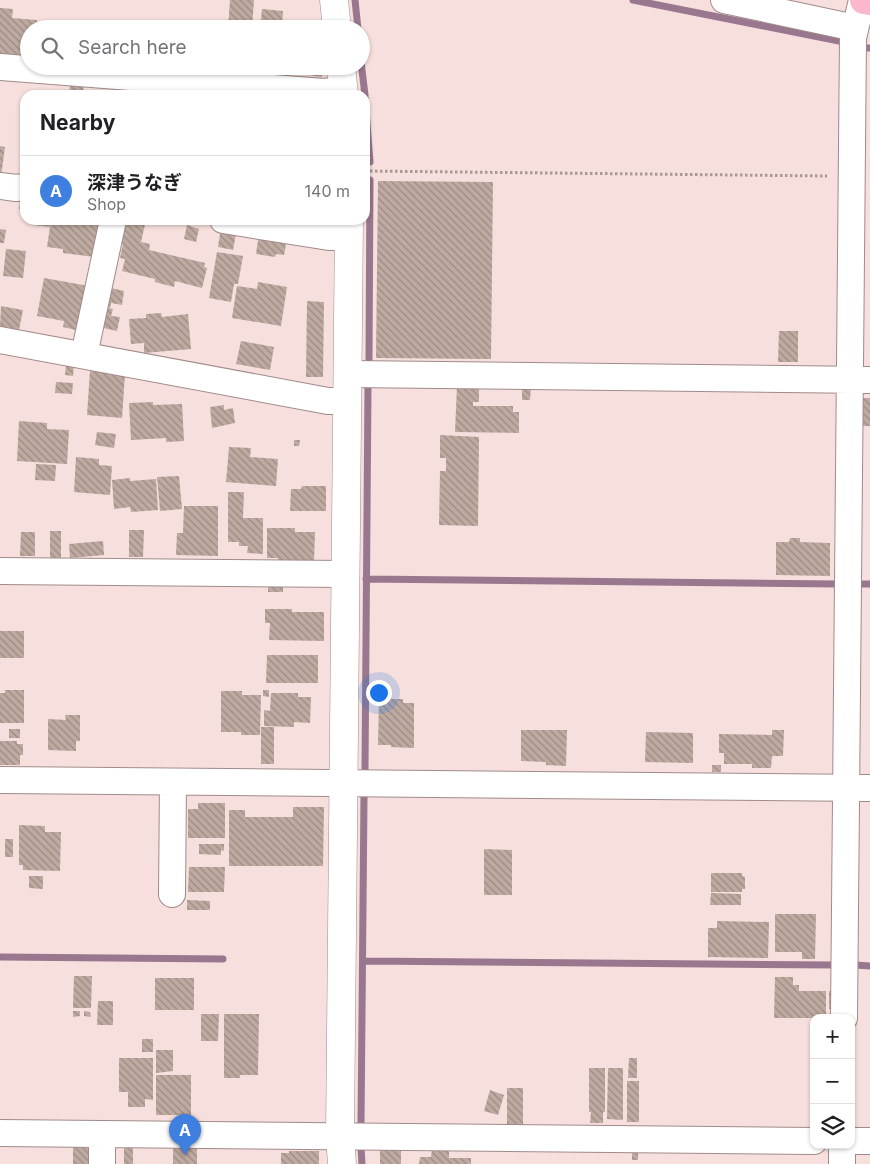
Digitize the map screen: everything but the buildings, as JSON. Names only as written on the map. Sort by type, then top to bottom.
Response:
[{"type":"highway","points":[[863,0],[870,1]]},
{"type":"street","points":[[334,0],[336,20]]},
{"type":"street","points":[[724,0],[855,28]]},
{"type":"street","points":[[844,1014],[858,788],[860,380],[852,176],[854,38],[863,0]]},
{"type":"street","points":[[0,67],[20,72]]},
{"type":"street","points":[[30,75],[59,83],[262,90]]},
{"type":"street","points":[[329,90],[343,84]]},
{"type":"street","points":[[0,186],[20,188]]},
{"type":"street","points":[[84,355],[111,225]]},
{"type":"street","points":[[254,225],[329,237],[349,229],[340,1136],[342,1164]]},
{"type":"street","points":[[0,340],[328,401],[347,401]]},
{"type":"street","points":[[348,374],[860,380]]},
{"type":"street","points":[[0,571],[346,574]]},
{"type":"street","points":[[0,780],[858,788]]},
{"type":"street","points":[[172,894],[173,782]]},
{"type":"street","points":[[0,1133],[810,1140]]},
{"type":"street","points":[[102,1134],[102,1164]]},
{"type":"street","points":[[855,1141],[870,1141]]},
{"type":"street","points":[[842,1149],[842,1164]]},
{"type":"path","points":[[370,171],[852,176]]},
{"type":"waterway","points":[[355,0],[357,20]]},
{"type":"waterway","points":[[633,0],[839,41]]},
{"type":"waterway","points":[[363,75],[364,90]]},
{"type":"waterway","points":[[369,359],[370,225]]},
{"type":"waterway","points":[[365,769],[368,387]]},
{"type":"waterway","points":[[366,579],[838,584]]},
{"type":"waterway","points":[[858,584],[870,584]]},
{"type":"waterway","points":[[361,1124],[364,797]]},
{"type":"waterway","points":[[0,957],[223,959]]},
{"type":"waterway","points":[[363,961],[834,965]]},
{"type":"waterway","points":[[855,965],[870,966]]},
{"type":"waterway","points":[[361,1148],[362,1164]]},
{"type":"place","name":"深津うなぎ","points":[[185,1155]]}]
